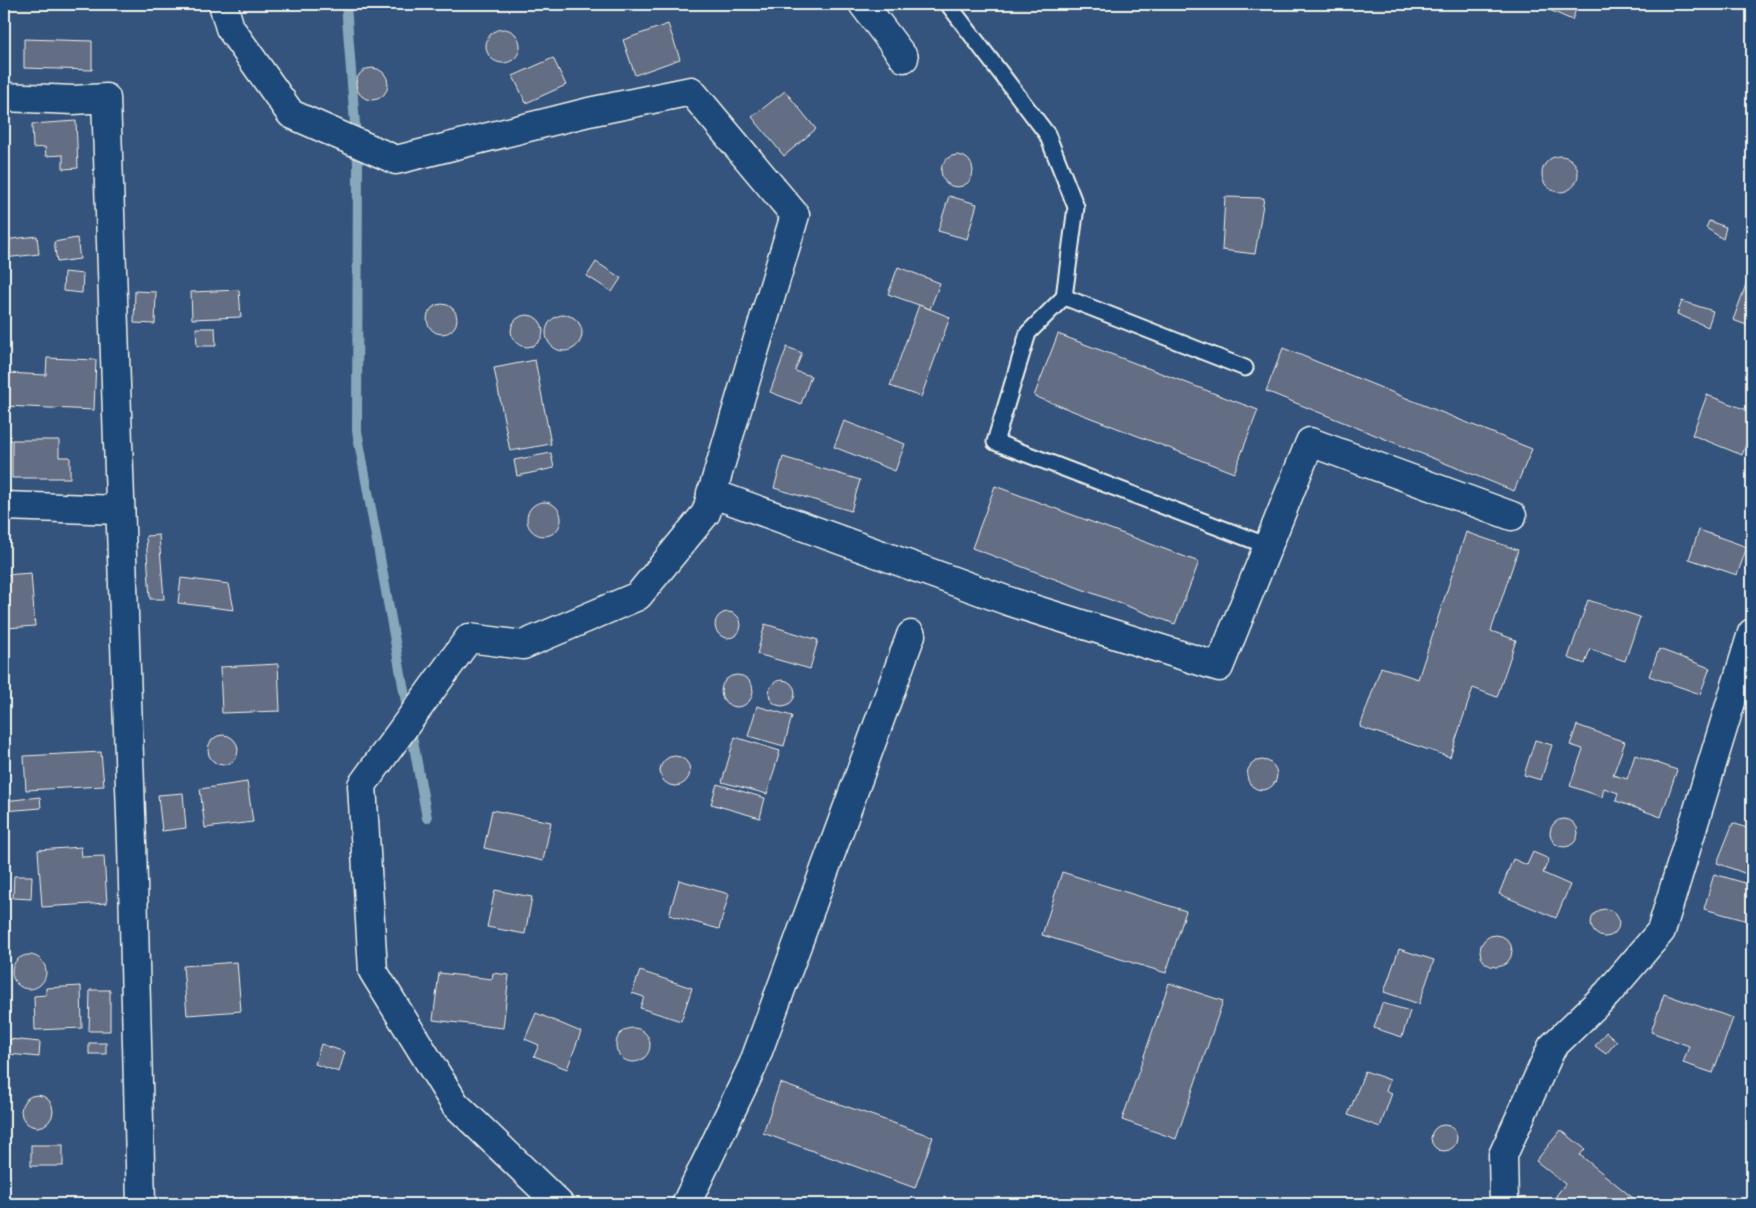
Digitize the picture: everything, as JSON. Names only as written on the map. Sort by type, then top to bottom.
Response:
[{"type":"street","points":[[223,4],[230,28],[291,114],[396,160],[589,112],[691,90],[796,215],[706,513],[638,596],[524,645],[469,638],[362,785],[373,971],[456,1104],[559,1204]]},
{"type":"street","points":[[863,4],[904,58]]},
{"type":"street","points":[[4,97],[73,100],[106,98],[132,843],[141,1204]]},
{"type":"street","points":[[711,493],[1011,602],[1219,667],[1310,442],[1512,516]]},
{"type":"street","points":[[4,506],[120,510]]},
{"type":"street","points":[[1504,1204],[1503,1155],[1552,1047],[1607,994],[1661,931],[1752,633]]},
{"type":"street","points":[[686,1204],[753,1065],[911,634]]},
{"type":"lane","points":[[948,4],[1047,134],[1076,207],[1064,297],[1028,333],[995,442],[1268,546]]},
{"type":"lane","points":[[1064,297],[1245,368]]},
{"type":"building","points":[[1536,4],[1569,4],[1577,7],[1572,20]]},
{"type":"building","points":[[668,24],[680,59],[635,75],[623,40]]},
{"type":"building","points":[[503,29],[510,30],[515,34],[519,39],[519,53],[515,58],[510,62],[503,63],[496,62],[491,58],[487,53],[486,46],[487,39],[491,34],[496,30]]},
{"type":"building","points":[[24,39],[92,41],[92,70],[24,68]]},
{"type":"building","points":[[553,58],[566,85],[526,103],[513,76]]},
{"type":"building","points":[[372,68],[378,69],[383,73],[387,78],[387,90],[383,95],[378,99],[372,100],[366,99],[361,95],[357,90],[356,84],[357,78],[361,73],[366,69]]},
{"type":"building","points":[[785,91],[816,129],[784,156],[752,117]]},
{"type":"building","points":[[76,121],[78,168],[63,169],[63,155],[46,156],[45,147],[33,148],[32,124]]},
{"type":"building","points":[[957,155],[963,156],[968,160],[972,165],[972,177],[968,182],[963,186],[957,187],[951,186],[946,182],[942,177],[941,171],[942,165],[946,160],[951,156]]},
{"type":"building","points":[[1560,156],[1567,157],[1573,161],[1577,167],[1577,181],[1573,187],[1567,191],[1560,192],[1553,191],[1547,187],[1543,181],[1542,174],[1543,167],[1547,161],[1553,157]]},
{"type":"building","points":[[949,196],[977,204],[967,239],[938,231]]},
{"type":"building","points":[[1225,197],[1264,198],[1255,254],[1222,250]]},
{"type":"building","points":[[1709,221],[1726,227],[1723,239],[1706,228]]},
{"type":"building","points":[[37,236],[39,254],[4,258],[4,240]]},
{"type":"building","points":[[77,238],[80,259],[57,262],[54,242]]},
{"type":"building","points":[[596,262],[621,278],[612,292],[587,276]]},
{"type":"building","points":[[898,267],[940,283],[930,309],[888,294]]},
{"type":"building","points":[[1752,271],[1752,327],[1733,320]]},
{"type":"building","points":[[64,272],[83,274],[82,293],[63,291]]},
{"type":"building","points":[[239,290],[241,317],[192,319],[191,292]]},
{"type":"building","points":[[135,291],[156,292],[155,324],[134,323]]},
{"type":"building","points":[[1682,301],[1713,311],[1708,327],[1677,314]]},
{"type":"building","points":[[442,304],[453,308],[457,319],[453,330],[442,334],[431,330],[427,319],[431,308]]},
{"type":"building","points":[[919,305],[950,317],[921,397],[890,386]]},
{"type":"building","points":[[527,315],[538,320],[543,331],[538,342],[527,347],[516,342],[511,331],[516,320]]},
{"type":"building","points":[[564,315],[576,321],[582,333],[576,345],[564,351],[552,345],[546,333],[552,321]]},
{"type":"building","points":[[196,328],[215,328],[216,346],[197,346]]},
{"type":"building","points":[[1058,334],[1258,410],[1234,473],[1034,396]]},
{"type":"building","points":[[787,347],[802,353],[795,371],[811,376],[801,404],[770,392]]},
{"type":"building","points":[[1283,348],[1532,449],[1514,491],[1266,391]]},
{"type":"building","points":[[47,358],[96,360],[94,410],[5,406],[6,373],[46,375]]},
{"type":"building","points":[[535,360],[551,444],[510,451],[494,368]]},
{"type":"building","points":[[1707,395],[1752,412],[1752,428],[1742,455],[1692,435]]},
{"type":"building","points":[[844,421],[905,444],[895,471],[834,447]]},
{"type":"building","points":[[12,440],[59,440],[59,457],[70,457],[70,478],[12,478]]},
{"type":"building","points":[[551,453],[554,468],[517,476],[514,460]]},
{"type":"building","points":[[783,457],[860,480],[851,511],[774,488]]},
{"type":"building","points":[[995,486],[1199,562],[1175,624],[972,548]]},
{"type":"building","points":[[544,502],[556,507],[561,519],[556,531],[544,536],[532,531],[527,519],[532,507]]},
{"type":"building","points":[[1699,530],[1747,547],[1737,575],[1689,559]]},
{"type":"building","points":[[1466,532],[1518,550],[1491,631],[1516,640],[1497,697],[1473,688],[1450,757],[1360,727],[1381,667],[1418,679]]},
{"type":"building","points":[[159,535],[164,599],[150,599],[146,536]]},
{"type":"building","points":[[31,573],[35,626],[7,628],[4,575]]},
{"type":"building","points":[[181,578],[229,584],[234,610],[178,603]]},
{"type":"building","points":[[1588,600],[1640,617],[1625,661],[1590,649],[1585,664],[1568,658]]},
{"type":"building","points":[[728,612],[737,616],[741,625],[737,634],[728,638],[719,634],[715,625],[719,616]]},
{"type":"building","points":[[765,624],[818,640],[810,669],[757,654]]},
{"type":"building","points":[[1659,649],[1710,668],[1700,694],[1649,676]]},
{"type":"building","points":[[278,664],[280,711],[222,713],[220,667]]},
{"type":"building","points":[[737,675],[743,676],[748,680],[752,685],[752,697],[748,702],[743,706],[737,707],[731,706],[726,702],[722,697],[721,691],[722,685],[726,680],[731,676]]},
{"type":"building","points":[[782,680],[791,684],[795,693],[791,702],[782,706],[773,702],[769,693],[773,684]]},
{"type":"building","points":[[757,706],[792,716],[784,746],[748,736]]},
{"type":"building","points":[[1577,725],[1625,742],[1613,775],[1627,779],[1635,755],[1677,770],[1661,817],[1616,801],[1618,793],[1604,788],[1602,797],[1570,786],[1583,749],[1570,745]]},
{"type":"building","points":[[223,735],[234,739],[238,750],[234,761],[223,765],[212,761],[208,750],[212,739]]},
{"type":"building","points":[[735,737],[780,751],[767,794],[722,782]]},
{"type":"building","points":[[1535,740],[1552,745],[1541,780],[1524,775]]},
{"type":"building","points":[[101,752],[104,786],[26,790],[24,756]]},
{"type":"building","points":[[675,756],[681,757],[689,765],[689,777],[681,785],[675,786],[669,785],[661,777],[660,771],[661,765],[669,757]]},
{"type":"building","points":[[1262,760],[1272,765],[1277,775],[1272,785],[1262,790],[1252,785],[1247,775],[1252,765]]},
{"type":"building","points":[[247,782],[253,822],[205,828],[200,789]]},
{"type":"building","points":[[717,784],[765,798],[760,818],[711,804]]},
{"type":"building","points":[[183,793],[186,828],[162,831],[158,795]]},
{"type":"building","points":[[40,797],[41,808],[4,811],[4,801]]},
{"type":"building","points":[[492,810],[551,822],[543,861],[484,848]]},
{"type":"building","points":[[1564,819],[1574,823],[1578,833],[1574,843],[1564,847],[1554,843],[1550,833],[1554,823]]},
{"type":"building","points":[[1733,823],[1752,830],[1752,876],[1717,863]]},
{"type":"building","points":[[81,847],[82,857],[104,856],[107,903],[42,907],[38,850]]},
{"type":"building","points":[[1533,852],[1549,859],[1543,873],[1570,885],[1556,918],[1499,894],[1513,859],[1527,865]]},
{"type":"building","points":[[1062,872],[1186,911],[1166,973],[1042,935]]},
{"type":"building","points":[[1714,874],[1752,885],[1752,922],[1704,909]]},
{"type":"building","points":[[14,876],[32,876],[31,899],[13,898]]},
{"type":"building","points":[[679,880],[729,894],[719,929],[669,915]]},
{"type":"building","points":[[495,890],[532,897],[525,934],[487,927]]},
{"type":"building","points":[[1605,909],[1615,913],[1619,923],[1615,933],[1605,937],[1595,933],[1591,923],[1595,913]]},
{"type":"building","points":[[1496,935],[1502,936],[1507,940],[1511,945],[1511,957],[1507,962],[1502,966],[1496,967],[1490,966],[1485,962],[1481,957],[1480,951],[1481,945],[1485,940],[1490,936]]},
{"type":"building","points":[[1399,949],[1434,960],[1419,1004],[1384,992]]},
{"type":"building","points":[[29,955],[41,960],[46,972],[41,984],[29,989],[17,984],[12,972],[17,960]]},
{"type":"building","points":[[237,962],[241,1011],[187,1015],[183,966]]},
{"type":"building","points":[[640,971],[692,988],[681,1021],[640,1008],[644,997],[632,993]]},
{"type":"building","points":[[439,973],[492,979],[493,973],[509,975],[503,1028],[433,1020]]},
{"type":"building","points":[[1169,983],[1223,1001],[1176,1139],[1122,1120]]},
{"type":"building","points":[[81,986],[82,1028],[35,1030],[34,996],[46,995],[46,988]]},
{"type":"building","points":[[90,990],[110,990],[110,1031],[89,1031]]},
{"type":"building","points":[[1664,994],[1733,1018],[1713,1073],[1683,1063],[1689,1046],[1651,1032]]},
{"type":"building","points":[[1382,1003],[1410,1011],[1402,1037],[1374,1028]]},
{"type":"building","points":[[536,1013],[581,1032],[567,1069],[534,1056],[539,1045],[525,1039]]},
{"type":"building","points":[[633,1028],[640,1029],[645,1033],[649,1038],[649,1052],[645,1057],[640,1061],[633,1062],[626,1061],[621,1057],[617,1052],[616,1045],[617,1038],[621,1033],[626,1029]]},
{"type":"building","points":[[1606,1032],[1617,1041],[1606,1054],[1595,1046]]},
{"type":"building","points":[[10,1039],[40,1042],[39,1057],[9,1054]]},
{"type":"building","points":[[89,1043],[106,1043],[106,1054],[89,1054]]},
{"type":"building","points":[[321,1044],[345,1052],[339,1072],[315,1064]]},
{"type":"building","points":[[1365,1071],[1390,1080],[1386,1091],[1392,1093],[1380,1127],[1348,1115]]},
{"type":"building","points":[[780,1083],[933,1137],[915,1188],[763,1133]]},
{"type":"building","points":[[37,1095],[48,1100],[53,1111],[48,1122],[37,1127],[26,1122],[21,1111],[26,1100]]},
{"type":"building","points":[[1444,1125],[1453,1129],[1457,1138],[1453,1147],[1444,1151],[1435,1147],[1431,1138],[1435,1129]]},
{"type":"building","points":[[1561,1130],[1585,1149],[1580,1155],[1638,1202],[1636,1204],[1566,1204],[1556,1196],[1565,1184],[1536,1161]]},
{"type":"building","points":[[31,1145],[63,1145],[63,1166],[31,1166]]},
{"type":"waterway","points":[[346,4],[358,164],[357,431],[427,818]]}]
